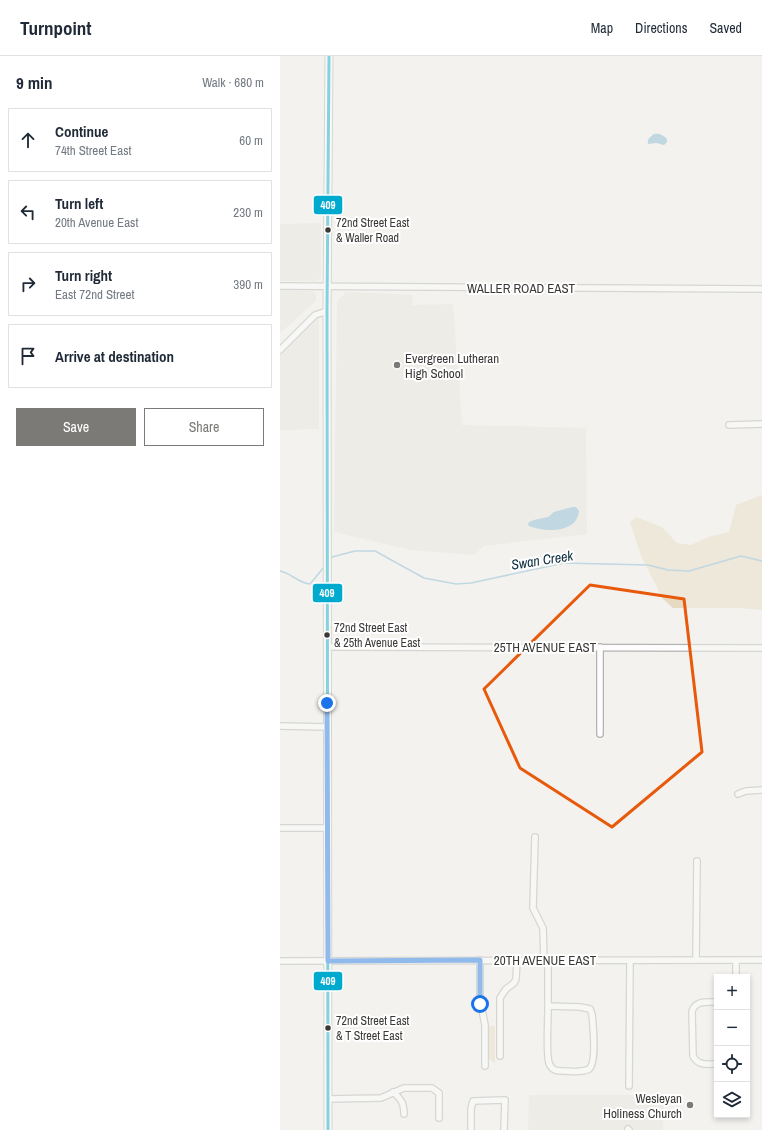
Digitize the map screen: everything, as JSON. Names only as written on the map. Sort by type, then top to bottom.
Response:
[{"type":"main road","points":[[328,1130],[327,286],[329,56]]},
{"type":"street","name":"WALLER ROAD EAST","points":[[280,286],[762,289]]},
{"type":"street","points":[[280,350],[315,315],[327,310]]},
{"type":"street","points":[[729,425],[762,424]]},
{"type":"street","name":"25TH AVENUE EAST","points":[[327,647],[762,648]]},
{"type":"street","points":[[600,647],[600,734]]},
{"type":"street","points":[[280,726],[327,727]]},
{"type":"street","points":[[738,794],[746,791],[762,790]]},
{"type":"street","points":[[280,828],[328,828]]},
{"type":"street","points":[[535,837],[533,908],[543,928],[544,960],[548,966],[548,1006],[549,1062],[551,1067],[557,1071],[581,1071],[588,1069],[593,1062],[594,1055],[592,1014],[590,1009],[580,1007],[548,1006]]},
{"type":"street","points":[[696,960],[697,861]]},
{"type":"street","points":[[480,960],[480,1004],[485,1025],[485,1066]]},
{"type":"street","points":[[500,1056],[500,998],[506,989],[514,983],[516,976],[516,960]]},
{"type":"street","name":"20TH AVENUE EAST","points":[[280,961],[762,960]]},
{"type":"street","points":[[629,1086],[630,961]]},
{"type":"street","points":[[736,961],[736,974]]},
{"type":"street","points":[[714,1002],[701,1002],[696,1004],[692,1011],[692,1054],[700,1064],[714,1064]]},
{"type":"street","points":[[328,1098],[380,1098],[404,1088],[428,1088],[436,1090],[439,1093],[439,1118]]},
{"type":"street","points":[[393,1092],[403,1103],[404,1114]]},
{"type":"street","points":[[471,1130],[471,1109],[473,1102],[505,1100],[504,1130]]},
{"type":"highlighted area","points":[[590,585],[684,599],[702,752],[612,827],[520,768],[484,689]]},
{"type":"shaded area","points":[[321,223],[321,278],[317,281],[280,281],[280,224]]},
{"type":"shaded area","points":[[280,290],[312,291],[316,294],[316,301],[280,333]]},
{"type":"shaded area","name":"Evergreen Lutheran High School","points":[[346,292],[413,295],[412,305],[453,304],[462,425],[586,428],[587,534],[483,546],[475,555],[411,550],[334,532],[337,302]]},
{"type":"shaded area","points":[[319,316],[319,429],[280,430],[280,354]]},
{"type":"shaded area","points":[[762,495],[762,610],[740,608],[673,608],[663,599],[641,556],[630,522],[636,517],[662,527],[677,543],[691,545],[708,537],[729,532],[736,505]]},
{"type":"shaded area","points":[[488,1026],[495,1026],[495,1063],[488,1058]]},
{"type":"shaded area","points":[[529,1095],[664,1095],[663,1130],[528,1130]]},
{"type":"water","points":[[654,134],[663,135],[667,139],[667,142],[664,145],[656,143],[648,144],[648,139]]},
{"type":"water","points":[[576,507],[579,511],[577,518],[572,524],[566,527],[551,530],[535,528],[529,526],[528,524],[534,520],[548,517],[554,512]]},
{"type":"waterway","name":"Swan Creek","points":[[331,559],[332,557],[355,551],[375,551],[424,578],[456,584],[471,583],[564,563],[648,565],[668,570],[689,571],[741,556],[762,561]]},
{"type":"waterway","name":"Swan Creek","points":[[280,571],[302,582],[310,584],[324,567]]},
{"type":"transit line","name":"409","points":[[328,1130],[327,311],[329,56]]},
{"type":"place","name":"72nd Street East & Waller Road","points":[[328,230]]},
{"type":"place","name":"Evergreen Lutheran High School","points":[[397,365]]},
{"type":"place","name":"72nd Street East & 25th Avenue East","points":[[327,635]]},
{"type":"place","name":"72nd Street East & T Street East","points":[[328,1028]]},
{"type":"place","name":"Wesleyan Holiness Church","points":[[690,1105]]},
{"type":"route","points":[[327,703],[328,961],[480,960],[480,1004]]}]
